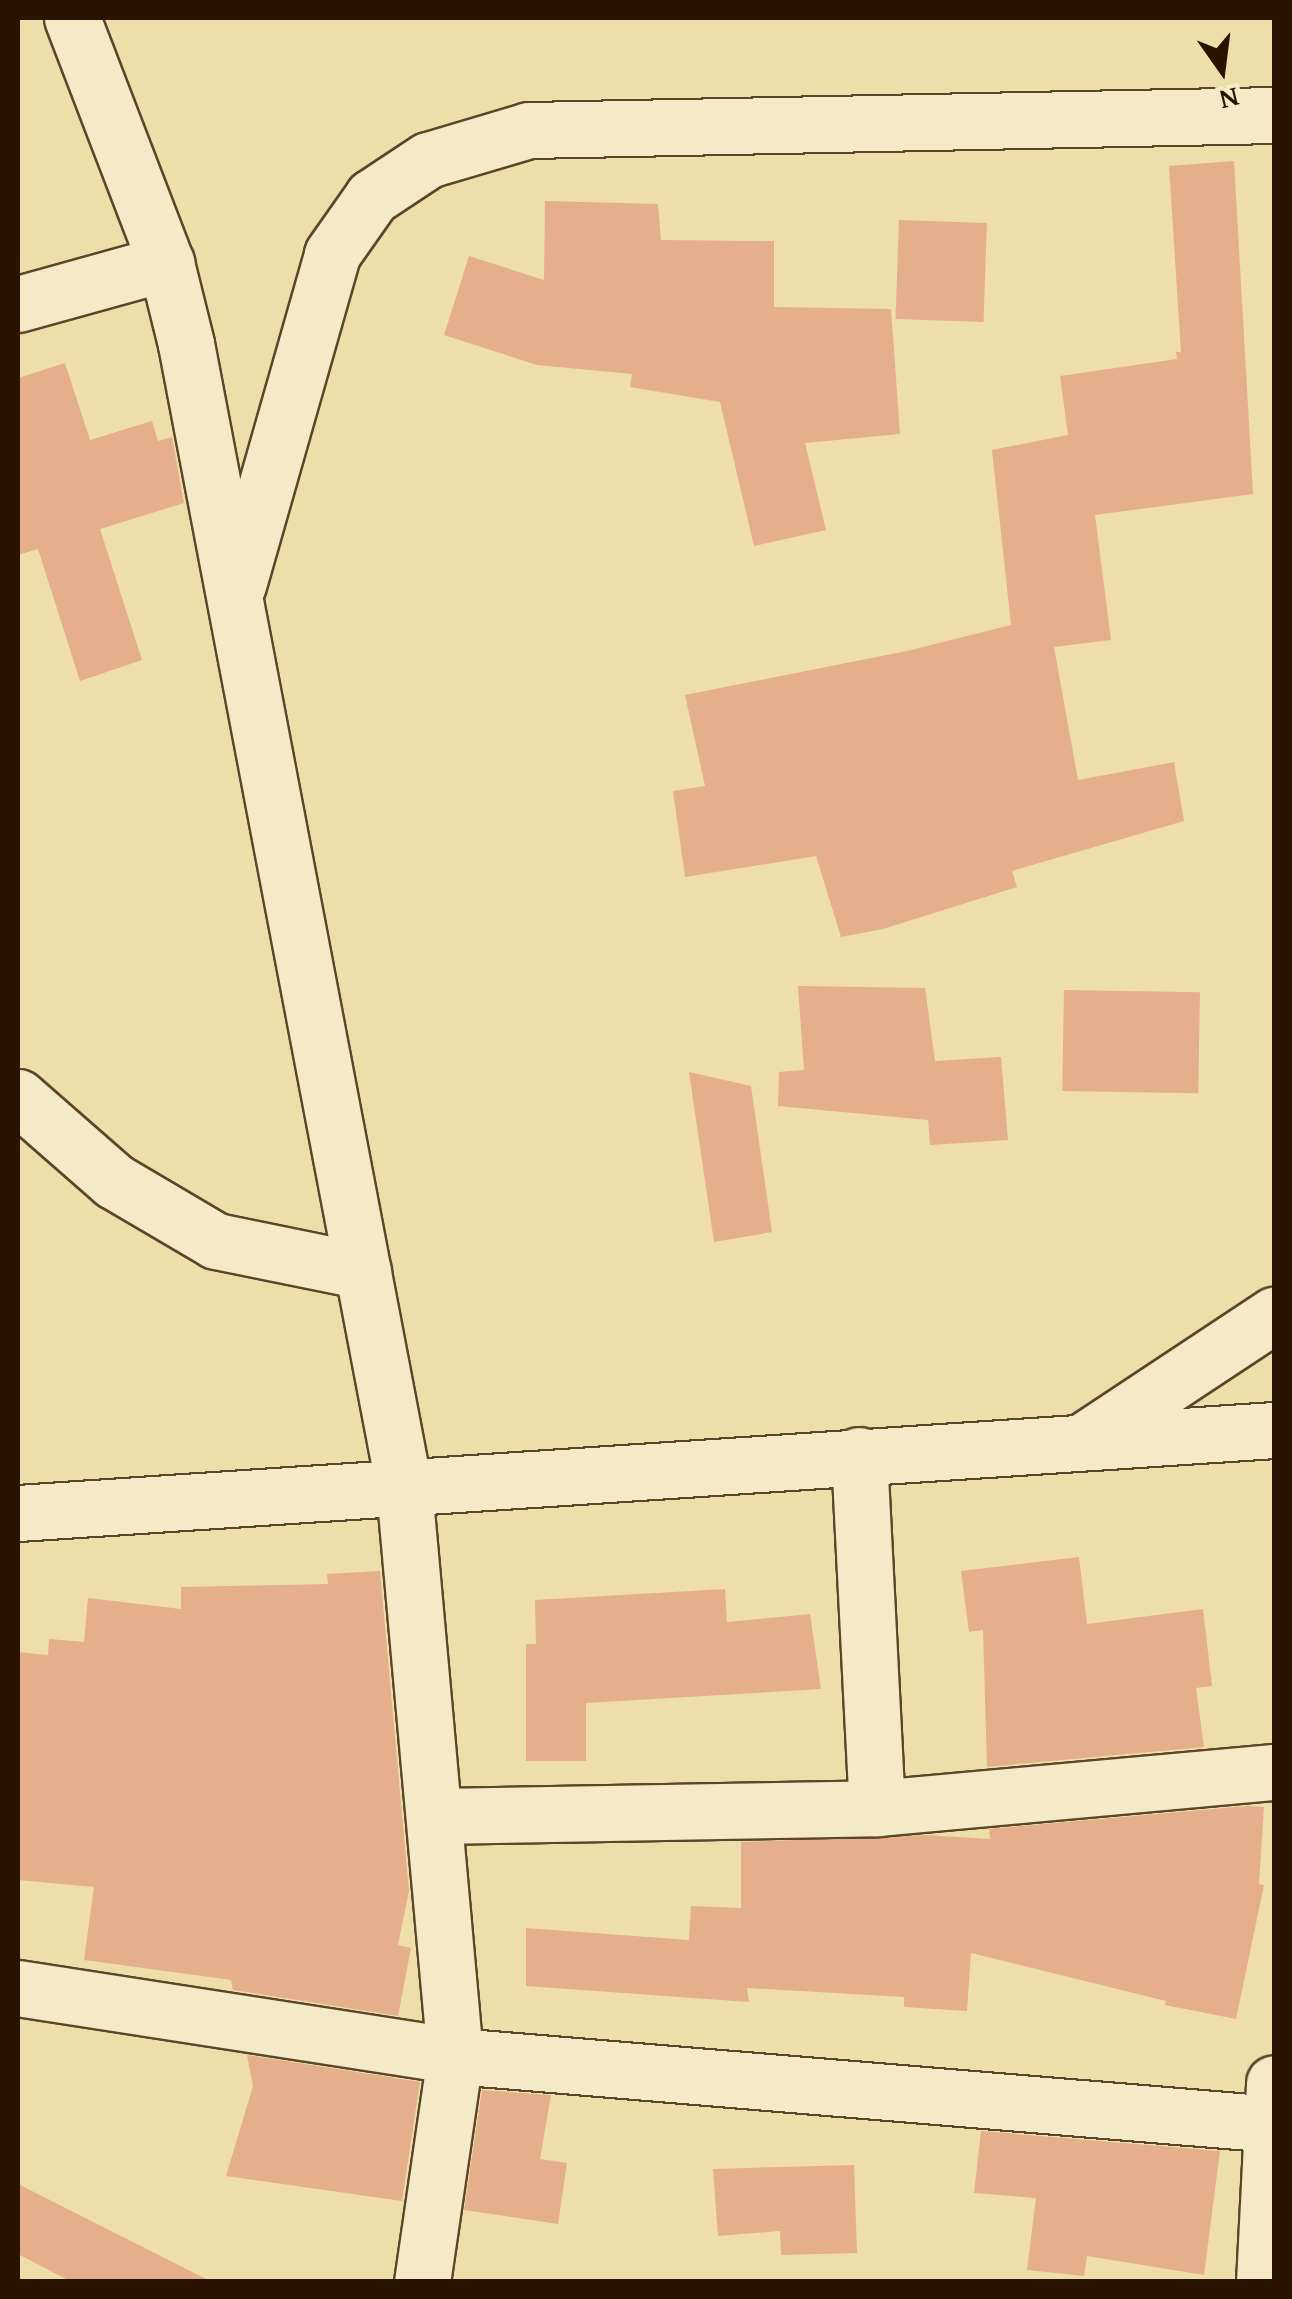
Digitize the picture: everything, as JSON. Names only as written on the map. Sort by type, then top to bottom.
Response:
[{"type":"street","points":[[72,18],[166,263],[234,597],[404,1488],[437,1816],[455,2056],[422,2282]]},
{"type":"street","points":[[234,597],[332,254],[372,197],[428,160],[528,130],[1274,115]]},
{"type":"street","points":[[18,304],[166,263]]},
{"type":"street","points":[[18,1097],[114,1182],[216,1241],[363,1272]]},
{"type":"street","points":[[1084,1442],[1274,1315]]},
{"type":"street","points":[[18,1513],[1274,1430]]},
{"type":"street","points":[[859,1455],[877,1808]]},
{"type":"street","points":[[437,1816],[877,1808],[1274,1772]]},
{"type":"street","points":[[18,1988],[455,2056],[1274,2110],[1264,2282]]},
{"type":"building","points":[[1234,161],[1253,494],[1095,515],[1111,640],[1054,647],[1078,780],[1174,762],[1184,821],[1012,871],[1017,887],[883,929],[841,937],[816,856],[685,877],[673,791],[705,786],[685,695],[907,651],[1011,625],[992,450],[1068,435],[1060,376],[1177,359],[1176,352],[1181,352],[1169,166]]},
{"type":"building","points":[[545,201],[658,204],[661,240],[774,241],[774,307],[891,309],[900,434],[805,443],[826,530],[754,546],[720,402],[630,387],[632,374],[537,365],[444,335],[469,256],[544,280]]},
{"type":"building","points":[[899,220],[987,223],[983,322],[896,319]]},
{"type":"building","points":[[65,363],[90,440],[152,421],[158,441],[172,437],[184,503],[100,529],[142,660],[80,681],[38,549],[18,555],[18,378]]},
{"type":"building","points":[[798,986],[925,988],[935,1061],[1001,1057],[1008,1140],[930,1145],[928,1120],[778,1106],[779,1072],[804,1070]]},
{"type":"building","points":[[1064,990],[1200,992],[1198,1093],[1062,1091]]},
{"type":"building","points":[[689,1072],[751,1086],[772,1232],[714,1242]]},
{"type":"building","points":[[1079,1557],[1087,1624],[1203,1609],[1212,1686],[1196,1688],[1204,1747],[987,1767],[983,1630],[969,1632],[961,1571]]},
{"type":"building","points":[[380,1571],[409,1891],[398,1945],[411,1948],[398,2016],[233,1990],[231,1980],[84,1960],[94,1887],[18,1880],[18,1652],[48,1655],[49,1639],[84,1642],[88,1598],[181,1609],[181,1587],[328,1584],[327,1574]]},
{"type":"building","points":[[725,1589],[727,1622],[810,1614],[821,1689],[586,1703],[586,1761],[526,1761],[526,1644],[536,1644],[535,1600]]},
{"type":"building","points":[[1264,1807],[1259,1884],[1264,1885],[1236,2019],[1165,2005],[1166,2001],[971,1953],[967,2011],[904,2007],[904,1997],[747,1988],[749,2002],[526,1986],[526,1928],[689,1940],[691,1906],[741,1908],[741,1842],[927,1835],[990,1839],[989,1829]]},
{"type":"building","points":[[247,2055],[420,2082],[402,2201],[226,2176],[253,2086]]},
{"type":"building","points":[[482,2090],[551,2095],[540,2159],[567,2163],[558,2224],[464,2210]]},
{"type":"building","points":[[981,2131],[1220,2151],[1204,2275],[1087,2256],[1084,2276],[1027,2270],[1036,2198],[974,2193]]},
{"type":"building","points":[[854,2165],[857,2253],[781,2255],[780,2231],[718,2236],[713,2169]]},
{"type":"building","points":[[18,2184],[212,2282],[72,2282],[18,2254]]}]
